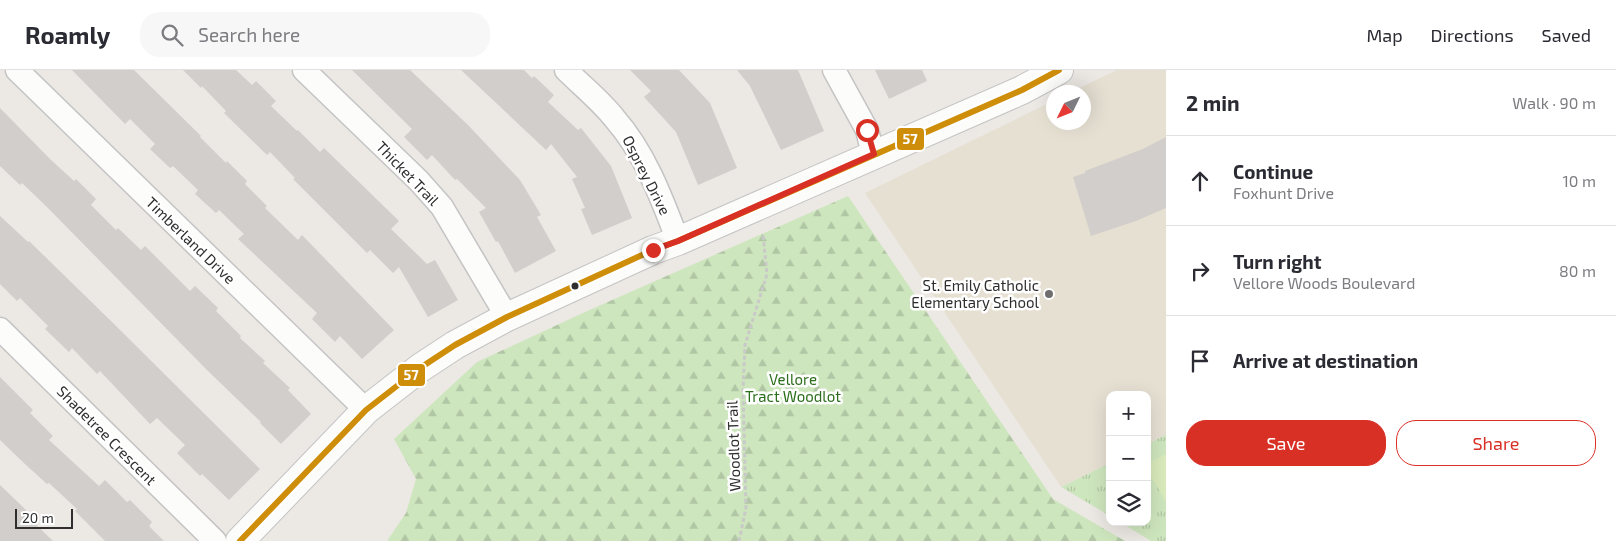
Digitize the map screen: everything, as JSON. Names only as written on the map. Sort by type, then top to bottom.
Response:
[{"type":"street","name":"Timberland Drive","points":[[17,70],[366,410]]},
{"type":"street","name":"Thicket Trail","points":[[304,70],[419,181],[442,207],[507,317]]},
{"type":"street","name":"Osprey Drive","points":[[566,70],[615,118],[633,142],[649,172],[678,241]]},
{"type":"street","points":[[834,70],[867,130],[874,154]]},
{"type":"street","points":[[240,541],[366,410],[420,368],[455,345],[507,317],[653,250],[678,241],[1022,90],[1059,70]]},
{"type":"street","name":"Shadetree Crescent","points":[[0,329],[215,541]]},
{"type":"path","name":"Woodlot Trail","points":[[739,541],[746,508],[743,390],[745,345],[768,274],[763,234]]},
{"type":"shaded area","name":"St. Emily Catholic Elementary School","points":[[1117,70],[1166,70],[1166,435],[1151,442],[1151,391],[1106,391],[1106,465],[1061,487],[865,193],[1046,104],[1046,130],[1091,130],[1091,85],[1086,85]]},
{"type":"green space","name":"Vellore Tract Woodlot","points":[[848,196],[1053,499],[1125,541],[387,541],[406,513],[416,479],[394,439],[477,362],[585,312]]},
{"type":"green space","points":[[1166,435],[1166,541],[1151,541],[1127,526],[1151,526],[1151,442]]},
{"type":"green space","points":[[1166,454],[1166,502],[1151,477],[1151,462]]},
{"type":"green space","points":[[1106,465],[1106,514],[1061,487]]},
{"type":"building","points":[[72,70],[134,70],[226,163],[227,161],[247,181],[245,184],[267,206],[265,208],[298,240],[302,235],[394,330],[362,359],[340,336],[335,342],[312,319],[317,313],[238,239],[244,234],[219,210],[216,213],[195,194],[198,190],[173,166],[170,168],[150,149],[155,144],[130,119],[125,124]]},
{"type":"building","points":[[183,70],[236,70],[252,85],[256,81],[276,101],[271,106],[320,152],[324,148],[399,221],[391,229],[427,264],[435,260],[458,300],[428,317],[399,267],[393,273],[370,250],[367,253],[293,179],[295,178],[270,152],[267,155],[224,113],[226,111],[202,86],[201,88]]},
{"type":"building","points":[[352,70],[410,70],[468,125],[520,180],[541,215],[537,217],[556,251],[515,273],[498,241],[496,242],[479,212],[486,208],[457,179],[455,180],[432,155],[427,160],[404,137],[412,129]]},
{"type":"building","points":[[461,70],[524,70],[532,78],[534,76],[554,95],[548,102],[578,130],[581,128],[611,166],[632,218],[592,235],[581,209],[585,208],[572,179],[577,177],[551,144],[546,150]]},
{"type":"building","points":[[630,70],[679,70],[710,103],[737,168],[698,185],[676,132],[644,97],[651,91]]},
{"type":"building","points":[[737,70],[798,70],[824,131],[781,150],[750,86]]},
{"type":"building","points":[[875,70],[922,70],[927,81],[889,99]]},
{"type":"building","points":[[0,108],[50,159],[74,181],[76,179],[96,199],[91,205],[116,230],[118,228],[141,250],[145,246],[190,291],[195,286],[218,308],[216,311],[241,336],[240,338],[290,388],[288,390],[311,414],[281,444],[48,208],[22,183],[20,185],[0,166]]},
{"type":"building","points":[[1166,137],[1166,208],[1136,221],[1091,236],[1073,177],[1143,149]]},
{"type":"building","points":[[0,216],[29,241],[260,469],[229,500],[202,474],[200,476],[177,453],[185,445],[157,418],[150,424],[100,371],[97,374],[72,348],[69,352],[45,329],[48,326],[20,298],[17,301],[0,284]]},
{"type":"building","points":[[0,377],[33,410],[30,413],[53,436],[49,440],[99,486],[105,480],[127,502],[130,500],[152,522],[149,526],[164,541],[105,541],[75,511],[77,509],[0,440]]},
{"type":"building","points":[[0,485],[26,510],[24,513],[53,541],[0,541]]},
{"type":"transit line","name":"57","points":[[240,541],[366,410],[420,368],[455,345],[507,317],[653,250],[678,241],[1022,90],[1059,70]]},
{"type":"place","name":"St. Emily Catholic Elementary School","points":[[1049,294]]},
{"type":"route","points":[[653,250],[678,241],[874,154],[867,130]]}]
